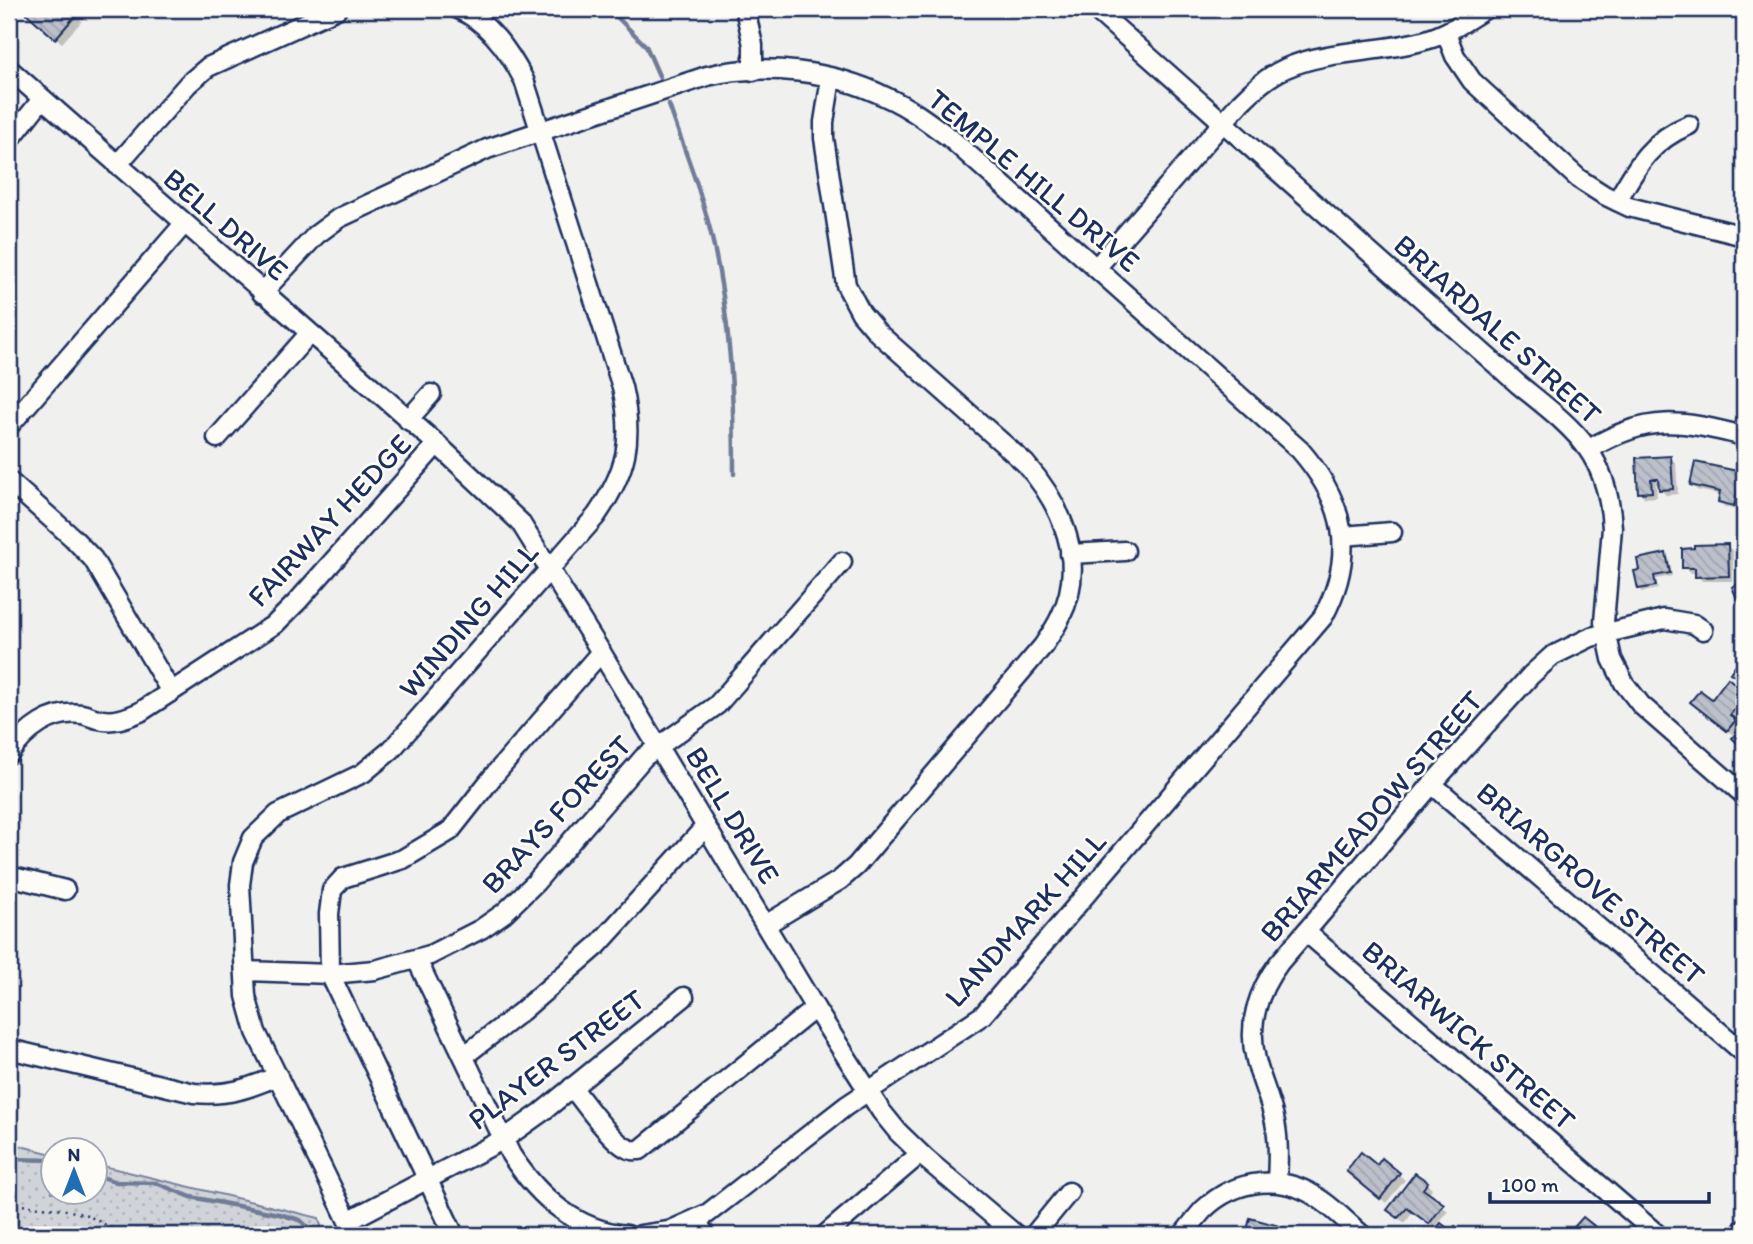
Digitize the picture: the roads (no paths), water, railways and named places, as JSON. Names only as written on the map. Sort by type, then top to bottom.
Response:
[{"type":"street","points":[[117,166],[188,84],[208,67],[337,9]]},
{"type":"street","name":"WINDING HILL","points":[[348,1221],[250,1017],[246,996],[240,885],[243,862],[253,838],[278,814],[363,773],[383,758],[596,516],[612,493],[626,454],[629,426],[622,387],[524,80],[512,57],[488,28],[458,9]]},
{"type":"street","points":[[745,9],[753,45],[753,71]]},
{"type":"street","name":"BRIARDALE STREET","points":[[1095,9],[1518,384],[1573,429],[1589,449],[1605,483],[1612,513],[1605,600],[1605,633],[1612,659],[1624,683],[1641,705],[1744,795]]},
{"type":"street","points":[[1096,268],[1261,82],[1287,67],[1312,60],[1427,40],[1446,33],[1485,9]]},
{"type":"street","points":[[1446,33],[1455,56],[1472,81],[1579,179],[1617,201],[1652,214],[1744,236]]},
{"type":"street","name":"BELL DRIVE","points":[[9,69],[437,444],[520,522],[868,1090],[898,1132],[920,1154],[1013,1234]]},
{"type":"street","name":"TEMPLE HILL DRIVE","points":[[262,293],[329,223],[487,149],[723,73],[801,72],[831,78],[887,97],[922,117],[950,138],[1300,450],[1319,472],[1333,497],[1343,536]]},
{"type":"street","points":[[766,924],[840,880],[856,866],[1043,646],[1061,617],[1071,574],[1067,530],[1052,497],[1039,479],[1025,463],[878,332],[861,313],[851,294],[841,265],[824,138],[831,78]]},
{"type":"street","points":[[9,141],[42,99]]},
{"type":"street","points":[[1617,201],[1650,149],[1668,135],[1689,125]]},
{"type":"street","points":[[9,426],[184,224]]},
{"type":"street","points":[[217,438],[309,334]]},
{"type":"street","points":[[408,420],[430,394]]},
{"type":"street","points":[[1589,449],[1629,429],[1663,422],[1691,424],[1744,436]]},
{"type":"street","name":"FAIRWAY HEDGE","points":[[9,754],[19,740],[40,722],[61,715],[82,714],[110,720],[124,719],[171,692],[275,624],[437,444]]},
{"type":"street","points":[[9,481],[74,538],[93,559],[171,692]]},
{"type":"street","points":[[1343,536],[1392,532]]},
{"type":"street","name":"LANDMARK HILL","points":[[641,1235],[700,1228],[707,1214],[868,1090],[983,1016],[1323,617],[1340,577],[1343,536]]},
{"type":"street","points":[[1070,554],[1125,551]]},
{"type":"street","name":"BRAYS FOREST","points":[[245,971],[330,974],[376,970],[417,960],[454,945],[504,913],[535,883],[628,774],[658,746],[695,723],[717,705],[842,562]]},
{"type":"street","name":"BRIARMEADOW STREET","points":[[1277,1182],[1277,1135],[1256,1060],[1253,1037],[1261,993],[1272,973],[1432,784],[1531,675],[1552,656],[1577,642],[1664,619],[1694,624],[1703,630]]},
{"type":"street","points":[[454,1235],[330,974],[329,914],[332,890],[343,878],[403,859],[450,831],[495,774],[601,652]]},
{"type":"street","name":"BRIARGROVE STREET","points":[[1432,784],[1744,1053]]},
{"type":"street","points":[[464,1056],[522,1011],[597,946],[705,827]]},
{"type":"street","points":[[9,876],[65,890]]},
{"type":"street","name":"BRIARWICK STREET","points":[[1306,932],[1658,1235]]},
{"type":"street","points":[[417,960],[527,1180],[549,1201],[588,1227],[627,1235]]},
{"type":"street","name":"PLAYER STREET","points":[[348,1221],[505,1139],[684,997]]},
{"type":"street","points":[[572,1087],[595,1117],[619,1141],[628,1149],[640,1150],[816,1008]]},
{"type":"street","points":[[9,1049],[194,1093],[233,1094],[278,1076]]},
{"type":"street","points":[[825,1235],[920,1154]]},
{"type":"street","points":[[1182,1235],[1203,1210],[1227,1192],[1245,1185],[1277,1182],[1301,1188],[1321,1200],[1362,1235]]},
{"type":"street","points":[[1034,1235],[1069,1192]]},
{"type":"street","points":[[1739,1235],[1744,1229]]},
{"type":"waterway","points":[[609,9],[646,46],[660,78]]},
{"type":"waterway","points":[[669,105],[703,204],[718,267],[730,355],[734,474]]},
{"type":"waterway","points":[[9,1159],[38,1160]]},
{"type":"waterway","points":[[108,1179],[116,1182],[156,1183],[191,1197],[279,1214],[300,1220],[316,1235]]}]
